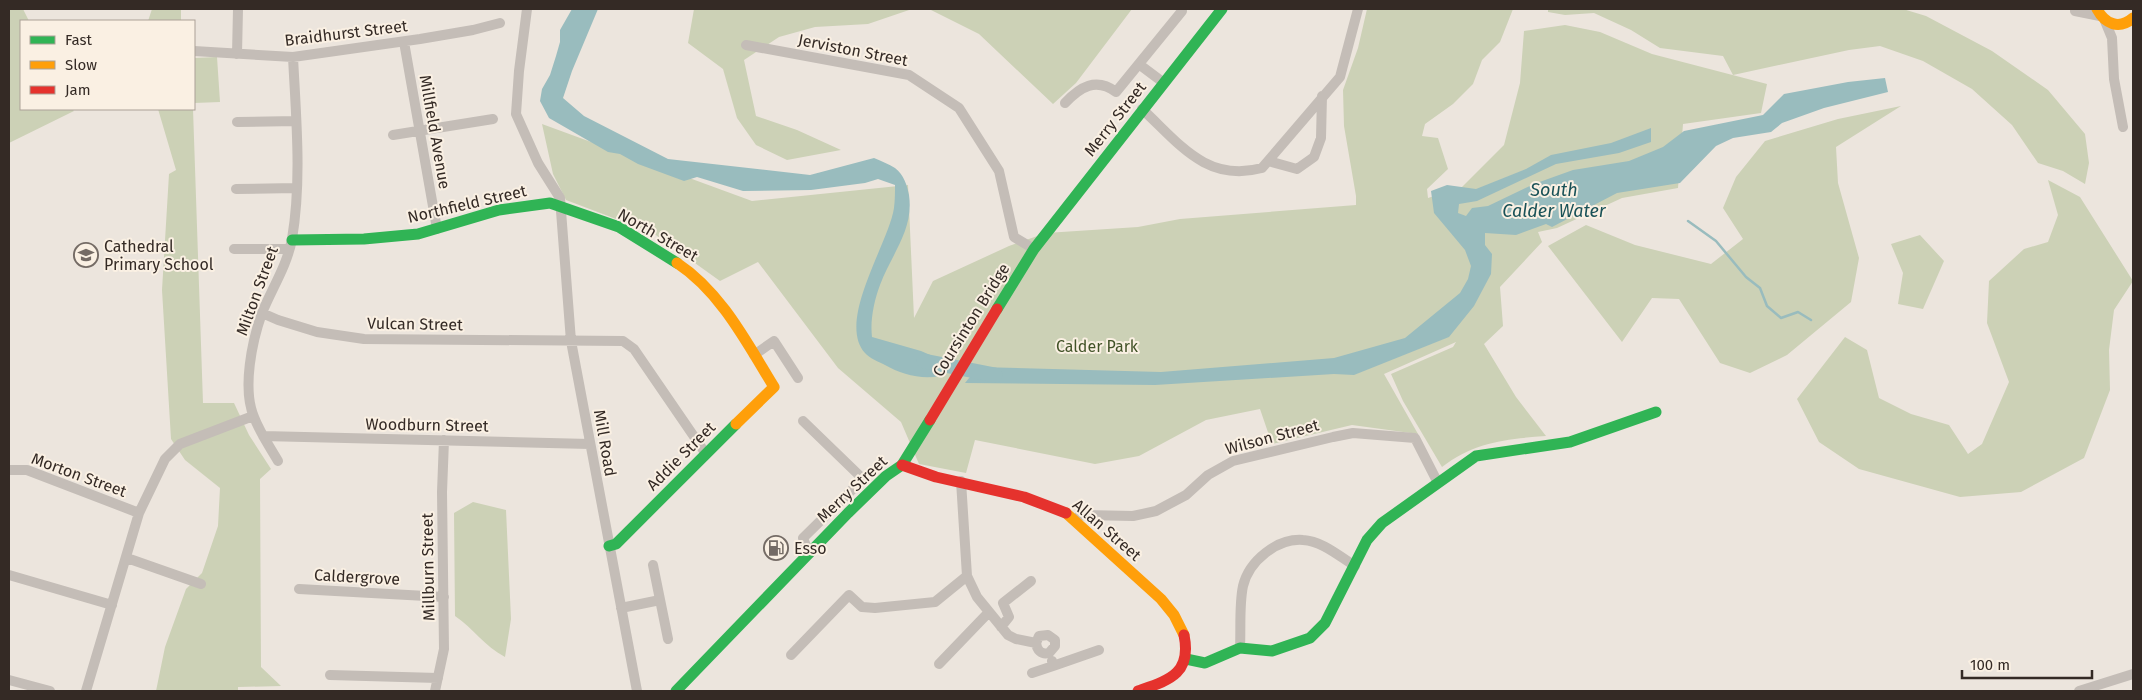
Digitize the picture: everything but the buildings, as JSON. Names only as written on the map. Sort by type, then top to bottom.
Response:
[{"type":"street","points":[[237,54],[238,9]]},
{"type":"street","points":[[527,9],[516,114],[538,163],[560,202]]},
{"type":"street","name":"Merry Street","points":[[1034,249],[1222,9]]},
{"type":"street","points":[[1142,109],[1201,163],[1227,171],[1250,171],[1262,168],[1340,77],[1358,9]]},
{"type":"street","points":[[2085,9],[2076,11],[2101,15],[2118,25],[2131,20]]},
{"type":"street","points":[[1065,103],[1077,90],[1090,86],[1110,87],[1116,92],[1140,65],[1182,11]]},
{"type":"street","points":[[2101,15],[2110,32],[2113,45],[2114,79],[2123,127]]},
{"type":"street","points":[[2113,45],[2131,20]]},
{"type":"street","name":"Braidhurst Street","points":[[195,51],[293,57],[404,42],[473,30],[500,23]]},
{"type":"street","name":"Millfield Avenue","points":[[404,42],[437,228]]},
{"type":"street","name":"Jerviston Street","points":[[746,45],[909,75],[959,108],[999,171],[1014,237],[1034,249]]},
{"type":"street","name":"Milton Street","points":[[278,461],[253,416],[250,391],[251,352],[262,313],[284,265],[290,245],[296,188],[296,121],[293,57]]},
{"type":"street","points":[[1140,65],[1164,83]]},
{"type":"street","points":[[1268,161],[1297,169],[1314,157],[1321,138],[1322,96]]},
{"type":"street","points":[[393,135],[493,119]]},
{"type":"street","points":[[237,122],[296,121]]},
{"type":"street","points":[[236,189],[296,188]]},
{"type":"street","name":"Northfield Street","points":[[290,245],[418,234],[499,210],[560,202]]},
{"type":"street","name":"Mill Road","points":[[560,202],[571,341],[637,691]]},
{"type":"street","name":"North Street","points":[[560,202],[619,227],[694,275],[730,315],[774,387]]},
{"type":"street","points":[[234,249],[290,245]]},
{"type":"street","name":"Coursinton Bridge","points":[[936,409],[1034,249]]},
{"type":"street","name":"Vulcan Street","points":[[262,313],[317,332],[364,339],[619,340],[631,346],[706,454]]},
{"type":"street","points":[[754,355],[774,341],[798,378]]},
{"type":"street","name":"Addie Street","points":[[609,546],[616,544],[774,387]]},
{"type":"street","name":"Merry Street","points":[[676,691],[848,513],[886,476],[902,465],[936,409]]},
{"type":"street","points":[[1138,691],[1170,679],[1180,671],[1186,659],[1204,663],[1240,648],[1272,651],[1310,638],[1326,623],[1367,540],[1382,523],[1476,456],[1570,442],[1656,412]]},
{"type":"street","points":[[86,691],[139,513],[165,459],[180,444],[253,416]]},
{"type":"street","points":[[803,421],[863,479],[803,538],[808,554]]},
{"type":"street","name":"Wilson Street","points":[[1075,521],[1079,516],[1084,515],[1133,516],[1156,511],[1186,496],[1208,475],[1233,461],[1353,433],[1415,438],[1438,482]]},
{"type":"street","name":"Woodburn Street","points":[[263,436],[590,444]]},
{"type":"street","name":"Millburn Street","points":[[435,691],[444,649],[442,492],[444,440]]},
{"type":"street","name":"Allan Street","points":[[902,465],[919,472],[1017,493],[1063,511],[1168,607],[1185,638],[1187,648],[1186,659]]},
{"type":"street","name":"Morton Street","points":[[9,470],[27,470],[139,513]]},
{"type":"street","points":[[961,481],[967,576],[977,597],[1001,627],[1016,639],[1036,643],[1041,652],[1049,653],[1054,649],[1056,643],[1051,636],[1040,636],[1036,643]]},
{"type":"street","points":[[1240,648],[1243,587],[1246,575],[1261,557],[1279,545],[1304,540],[1331,550],[1355,566]]},
{"type":"street","points":[[127,558],[200,584]]},
{"type":"street","points":[[654,565],[668,640]]},
{"type":"street","points":[[9,575],[112,605]]},
{"type":"street","points":[[791,656],[849,596],[862,607],[875,608],[935,602],[967,576]]},
{"type":"street","points":[[1001,627],[1009,617],[1003,603],[1031,580]]},
{"type":"street","name":"Caldergrove","points":[[299,589],[444,598]]},
{"type":"street","points":[[621,608],[660,600]]},
{"type":"street","points":[[940,664],[989,612]]},
{"type":"street","points":[[1032,673],[1099,650]]},
{"type":"street","points":[[1049,653],[1053,666]]},
{"type":"street","points":[[2079,691],[2133,674]]},
{"type":"street","points":[[330,675],[438,678]]},
{"type":"street","points":[[9,680],[50,691]]},
{"type":"green space","points":[[9,9],[23,9],[28,20],[20,20],[20,110],[74,111],[9,143]]},
{"type":"green space","points":[[152,9],[181,9],[181,20],[148,20]]},
{"type":"green space","points":[[694,9],[912,9],[868,24],[815,27],[779,37],[744,60],[756,116],[797,130],[841,150],[787,160],[756,145],[737,118],[723,69],[688,43]]},
{"type":"green space","points":[[929,9],[1132,9],[1076,83],[1053,104],[979,34]]},
{"type":"green space","name":"Calder Park","points":[[1367,9],[1513,9],[1500,42],[1482,60],[1473,84],[1453,104],[1425,124],[1422,136],[1438,138],[1448,169],[1427,189],[1428,198],[1462,187],[1504,145],[1520,83],[1524,31],[1565,25],[1600,32],[1652,54],[1767,84],[1761,113],[1683,124],[1678,188],[1622,198],[1557,228],[1538,232],[1542,242],[1500,287],[1503,326],[1484,344],[1516,397],[1546,436],[1491,443],[1466,452],[1442,467],[1403,401],[1391,374],[1453,347],[1456,342],[1384,374],[1418,434],[1352,425],[1272,444],[1260,409],[1206,420],[1139,456],[1095,464],[975,440],[966,473],[919,464],[901,422],[838,368],[758,262],[720,281],[653,233],[566,200],[553,174],[542,124],[752,201],[908,185],[914,318],[933,281],[1009,246],[1046,233],[1138,227],[1180,219],[1356,205],[1344,126],[1343,90],[1358,48]]},
{"type":"green space","points":[[1548,9],[1903,9],[1926,16],[1992,51],[2048,90],[2085,134],[2089,163],[2085,184],[2063,171],[2038,163],[2012,125],[1972,89],[1923,61],[1880,46],[1849,50],[1733,75],[1723,56],[1660,48],[1631,30],[1594,13],[1565,15],[1548,12]]},
{"type":"green space","points":[[217,57],[220,102],[195,103],[195,58]]},
{"type":"green space","points":[[1901,106],[1836,147],[1838,183],[1859,258],[1851,302],[1787,355],[1750,373],[1720,363],[1679,299],[1652,298],[1622,342],[1548,246],[1586,225],[1635,245],[1711,264],[1743,239],[1723,208],[1736,177],[1765,141],[1838,119]]},
{"type":"green space","points":[[158,110],[193,110],[203,403],[234,403],[249,435],[271,469],[260,479],[261,667],[281,686],[238,687],[238,691],[156,691],[165,647],[186,589],[202,573],[218,526],[220,488],[185,460],[171,439],[162,290],[169,174],[176,170]]},
{"type":"green space","points":[[2048,180],[2080,197],[2133,281],[2114,310],[2109,350],[2110,390],[2084,458],[2021,492],[1960,497],[1859,469],[1819,442],[1797,399],[1845,337],[1867,350],[1879,398],[1911,414],[1949,425],[1968,454],[1982,444],[2009,382],[1987,323],[1989,281],[2024,249],[2048,242],[2058,215]]},
{"type":"green space","points":[[1920,235],[1944,261],[1923,309],[1898,304],[1903,273],[1891,244]]},
{"type":"green space","points":[[473,502],[506,510],[511,619],[505,657],[491,648],[455,616],[454,513]]},
{"type":"water","points":[[572,9],[598,9],[572,71],[563,98],[584,116],[668,159],[810,175],[874,158],[895,168],[905,180],[910,208],[901,241],[885,273],[874,304],[872,337],[921,351],[944,361],[940,376],[918,377],[891,368],[867,355],[858,339],[857,322],[860,302],[890,223],[894,208],[895,185],[878,179],[865,183],[811,190],[743,191],[697,177],[684,181],[638,164],[620,154],[608,152],[549,118],[540,101],[542,89],[550,75],[560,42],[560,30]]},
{"type":"water","name":"South Calder Water","points":[[1885,78],[1888,92],[1824,108],[1782,123],[1771,132],[1733,138],[1716,146],[1680,183],[1617,193],[1552,227],[1546,224],[1516,235],[1485,233],[1485,245],[1492,254],[1491,274],[1474,306],[1449,337],[1354,375],[1334,374],[1155,385],[965,383],[978,367],[1161,372],[1334,358],[1405,338],[1460,293],[1468,279],[1471,266],[1465,250],[1434,213],[1431,191],[1447,185],[1476,189],[1526,169],[1551,155],[1611,143],[1651,128],[1651,142],[1619,153],[1556,164],[1477,201],[1459,204],[1458,213],[1466,216],[1472,208],[1488,206],[1534,184],[1573,170],[1629,161],[1663,147],[1684,131],[1763,115],[1784,94],[1848,82]]},
{"type":"waterway","points":[[1688,221],[1716,241],[1746,277],[1760,288],[1767,306],[1781,318],[1798,312],[1811,320]]},
{"type":"waterway","name":"South Calder Water","points":[[924,361],[995,375]]},
{"type":"traffic: fast","points":[[997,309],[1034,249],[1222,9]]},
{"type":"traffic: fast","points":[[292,240],[364,239],[418,234],[499,210],[550,203],[619,227],[677,263]]},
{"type":"traffic: fast","points":[[1186,659],[1205,663],[1240,648],[1272,651],[1310,638],[1325,623],[1367,540],[1382,523],[1476,456],[1570,442],[1656,412]]},
{"type":"traffic: fast","points":[[676,691],[848,513],[886,476],[902,465],[930,420]]},
{"type":"traffic: fast","points":[[609,546],[616,544],[736,424]]},
{"type":"traffic: slow","points":[[2097,9],[2108,22],[2113,24],[2123,24],[2133,18]]},
{"type":"traffic: slow","points":[[677,263],[707,288],[720,303],[743,336],[774,387],[736,424]]},
{"type":"traffic: slow","points":[[1066,513],[1161,599],[1174,615],[1184,635]]},
{"type":"traffic: jam","points":[[930,420],[997,309]]},
{"type":"traffic: jam","points":[[902,465],[936,477],[1024,497],[1066,513]]},
{"type":"traffic: jam","points":[[1138,691],[1176,674],[1185,659],[1184,635]]},
{"type":"place","name":"Cathedral Primary School","points":[[86,255]]},
{"type":"place","name":"Esso","points":[[776,548]]}]
